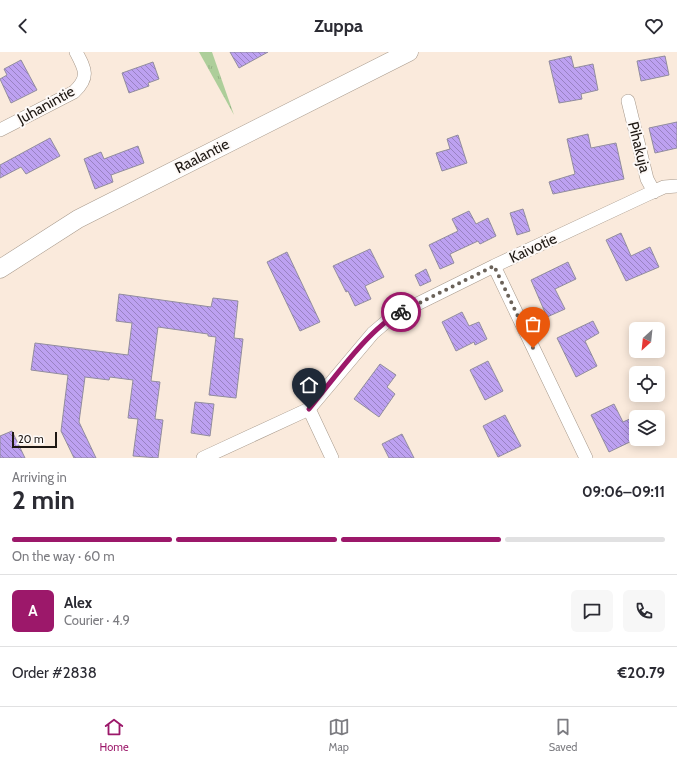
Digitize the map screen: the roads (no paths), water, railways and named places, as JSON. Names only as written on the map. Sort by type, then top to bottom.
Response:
[{"type":"street","name":"Juhanintie","points":[[0,130],[74,92],[82,85],[85,76],[84,66],[76,52]]},
{"type":"street","name":"Raalantie","points":[[0,269],[78,219],[409,52]]},
{"type":"street","name":"Pihakuja","points":[[628,101],[647,179],[654,192]]},
{"type":"street","name":"Kaivotie","points":[[203,458],[309,409],[373,333],[393,316],[494,266],[664,187],[677,186]]},
{"type":"street","points":[[494,266],[586,458]]},
{"type":"street","points":[[309,409],[332,458]]}]
